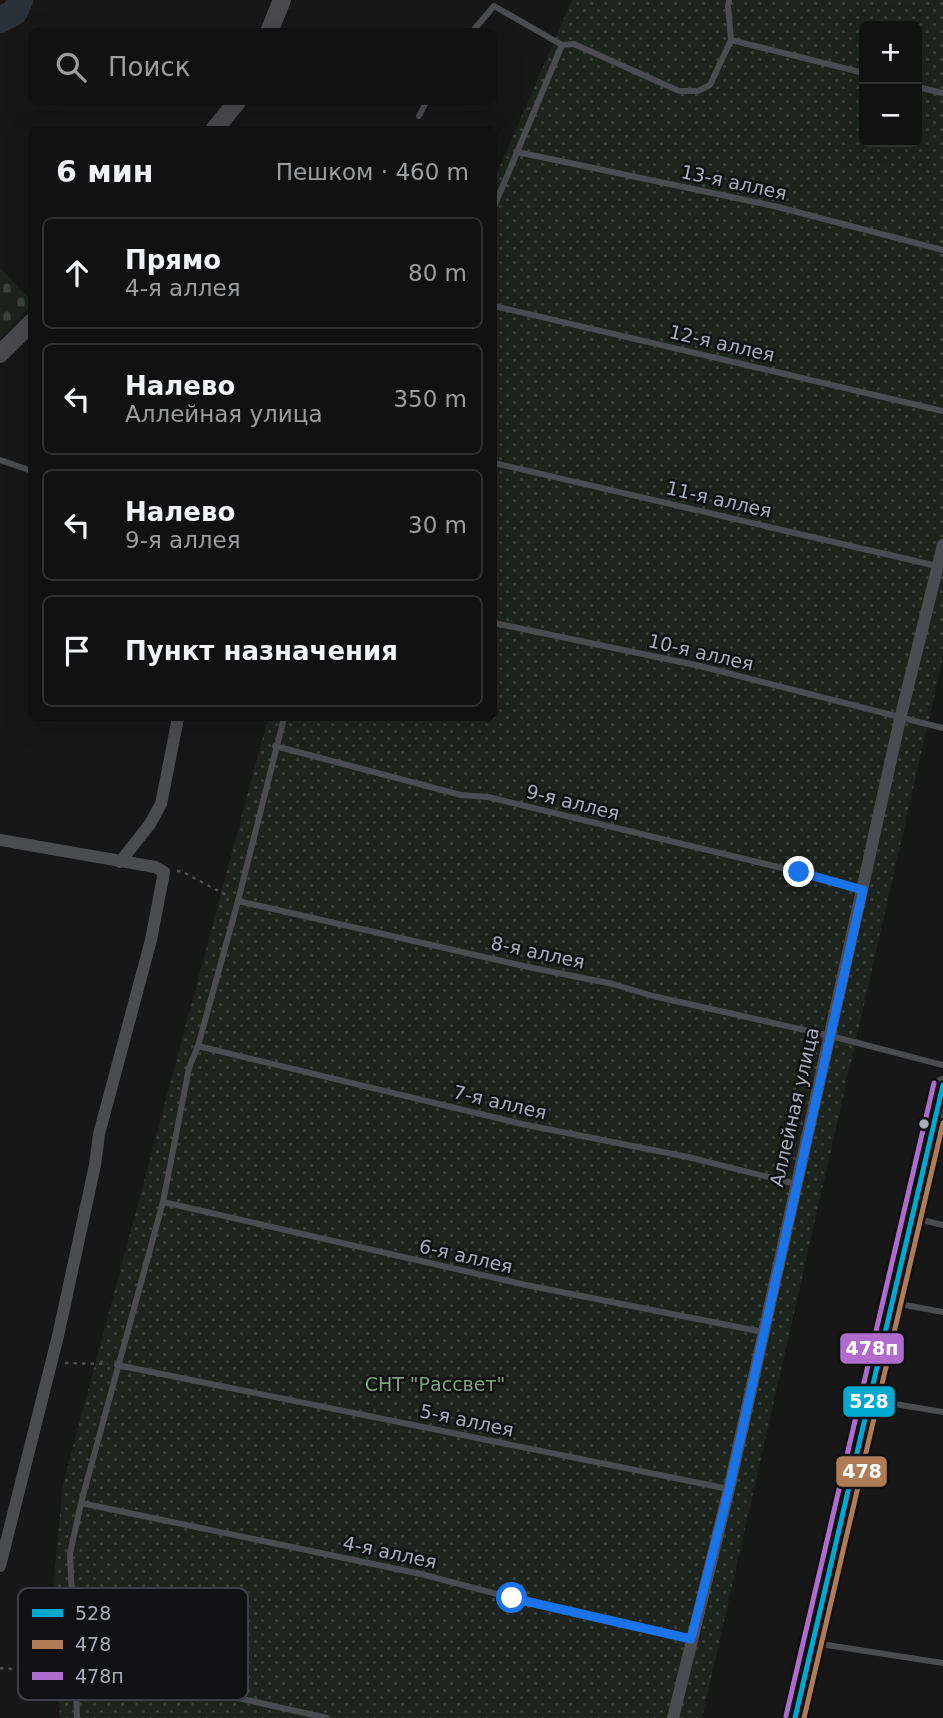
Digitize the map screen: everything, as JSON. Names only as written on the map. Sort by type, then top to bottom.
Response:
[{"type":"street","points":[[271,28],[282,0]]},
{"type":"street","points":[[218,126],[235,105]]},
{"type":"street","points":[[0,354],[28,326]]},
{"type":"street","name":"Аллейная улица","points":[[673,1718],[729,1489],[900,719],[943,545]]},
{"type":"street","points":[[120,862],[150,824],[161,804],[177,721]]},
{"type":"street","points":[[0,840],[155,867],[164,873],[151,940],[99,1134],[95,1165],[51,1363],[0,1566]]},
{"type":"street","points":[[795,1718],[943,1085]]},
{"type":"lane","points":[[475,28],[494,6],[562,45],[574,44],[679,91],[698,91],[710,85],[731,40],[729,0]]},
{"type":"lane","points":[[731,40],[859,72]]},
{"type":"lane","points":[[497,200],[562,45]]},
{"type":"lane","points":[[922,88],[943,93]]},
{"type":"lane","points":[[419,116],[424,105]]},
{"type":"lane","name":"13-я аллея","points":[[517,152],[774,206],[943,250]]},
{"type":"lane","name":"12-я аллея","points":[[497,307],[943,411]]},
{"type":"lane","points":[[0,460],[28,470]]},
{"type":"lane","name":"11-я аллея","points":[[497,464],[937,566]]},
{"type":"lane","name":"10-я аллея","points":[[497,624],[700,666],[943,728]]},
{"type":"lane","points":[[71,1588],[70,1554],[81,1503],[163,1202],[190,1068],[238,901],[283,721]]},
{"type":"lane","name":"9-я аллея","points":[[275,747],[461,795],[488,797],[863,890]]},
{"type":"lane","name":"8-я аллея","points":[[238,901],[528,968],[613,984],[653,996],[831,1036],[943,1065]]},
{"type":"lane","name":"7-я аллея","points":[[198,1046],[522,1124],[688,1157],[796,1184]]},
{"type":"lane","name":"6-я аллея","points":[[163,1202],[526,1286],[763,1332]]},
{"type":"lane","points":[[912,1217],[943,1225]]},
{"type":"lane","points":[[892,1303],[943,1312]]},
{"type":"lane","name":"5-я аллея","points":[[117,1365],[729,1489]]},
{"type":"lane","points":[[869,1400],[943,1412]]},
{"type":"lane","name":"4-я аллея","points":[[81,1503],[421,1574],[691,1639]]},
{"type":"lane","points":[[813,1643],[943,1663]]},
{"type":"lane","points":[[76,1700],[77,1718]]},
{"type":"lane","points":[[247,1700],[327,1718]]},
{"type":"path","points":[[164,873],[181,871],[238,901]]},
{"type":"path","points":[[51,1363],[117,1365]]},
{"type":"path","points":[[0,1668],[18,1670]]},
{"type":"green space","name":"СНТ \"Рассвет\"","points":[[572,0],[943,0],[943,657],[702,1718],[60,1718],[59,1700],[248,1700],[248,1588],[53,1588],[63,1484],[267,721],[497,721],[497,173]]},
{"type":"green space","points":[[0,268],[28,298],[28,308],[0,338]]},
{"type":"waterway","points":[[0,20],[15,12],[20,0]]},
{"type":"transit line","name":"478п","points":[[786,1716],[934,1083]]},
{"type":"transit line","name":"528","points":[[795,1718],[943,1085]]},
{"type":"transit line","name":"478","points":[[804,1718],[943,1123]]},
{"type":"route","points":[[512,1598],[691,1639],[729,1489],[863,890],[799,872]]}]
